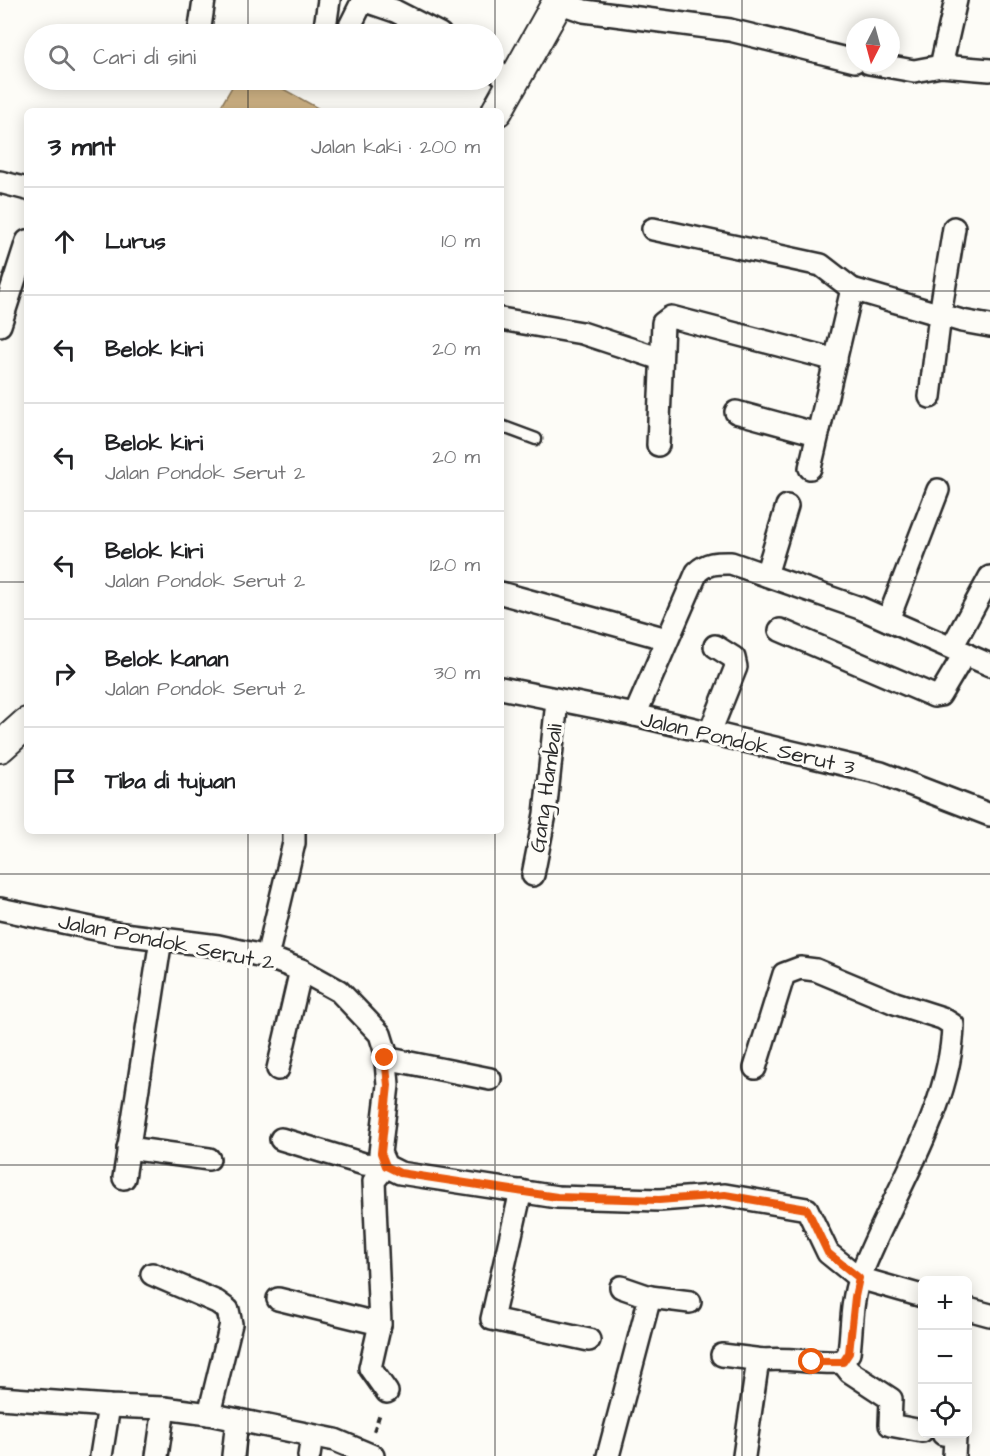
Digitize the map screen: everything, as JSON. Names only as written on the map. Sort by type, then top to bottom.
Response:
[{"type":"main road","points":[[504,75],[558,1]]},
{"type":"main road","points":[[498,108],[501,90]]},
{"type":"main road","points":[[0,747],[24,726]]},
{"type":"street","points":[[200,24],[204,0]]},
{"type":"street","points":[[325,24],[329,0]]},
{"type":"street","points":[[351,24],[363,0],[395,11],[420,24]]},
{"type":"street","points":[[941,66],[956,0]]},
{"type":"street","points":[[558,1],[584,11],[730,30],[846,59]]},
{"type":"street","points":[[900,69],[914,71],[941,66],[990,70]]},
{"type":"street","points":[[0,182],[24,188]]},
{"type":"street","points":[[930,397],[954,228]]},
{"type":"street","points":[[653,229],[821,265],[852,289],[940,315],[990,326]]},
{"type":"street","points":[[0,325],[24,251]]},
{"type":"street","points":[[810,468],[852,289]]},
{"type":"street","points":[[658,446],[663,323],[671,317],[836,360]]},
{"type":"street","points":[[504,320],[582,333],[661,359]]},
{"type":"street","points":[[736,412],[818,434]]},
{"type":"street","points":[[888,620],[938,490]]},
{"type":"street","points":[[766,575],[787,506]]},
{"type":"street","points":[[635,715],[698,572],[704,566],[731,563],[766,575],[860,608],[990,665]]},
{"type":"street","points":[[780,630],[934,696],[940,695],[990,577]]},
{"type":"street","points":[[504,594],[667,639]]},
{"type":"street","points":[[710,732],[736,667],[734,658],[715,646]]},
{"type":"street","name":"Jalan Pondok Serut 3","points":[[504,689],[635,715],[881,773],[990,815]]},
{"type":"street","name":"Gang Hambali","points":[[533,874],[545,814],[557,701]]},
{"type":"street","points":[[267,957],[294,843],[294,834]]},
{"type":"street","name":"Jalan Pondok Serut 2","points":[[0,909],[115,933],[218,946],[267,957],[300,970],[339,991],[380,1034],[385,1050],[388,1085],[381,1153],[386,1166]]},
{"type":"street","points":[[124,1178],[161,939]]},
{"type":"street","points":[[755,1068],[784,974],[800,969],[816,970],[896,1003],[942,1018],[953,1025],[953,1042],[942,1091],[859,1278],[849,1353],[843,1362]]},
{"type":"street","points":[[278,1069],[300,970]]},
{"type":"street","points":[[385,1058],[490,1078]]},
{"type":"street","points":[[281,1139],[364,1164],[386,1166],[400,1173],[557,1197],[659,1200],[725,1195],[807,1209],[828,1253],[859,1278],[918,1295]]},
{"type":"street","points":[[129,1148],[209,1159]]},
{"type":"street","points":[[386,1166],[374,1181],[380,1323],[370,1368],[387,1392]]},
{"type":"street","points":[[521,1191],[492,1319],[589,1340]]},
{"type":"street","points":[[152,1274],[217,1302],[228,1310],[231,1324],[210,1414]]},
{"type":"street","points":[[621,1287],[650,1297],[690,1302]]},
{"type":"street","points":[[608,1456],[650,1297]]},
{"type":"street","points":[[278,1299],[380,1323]]},
{"type":"street","points":[[972,1310],[990,1315]]},
{"type":"street","points":[[722,1355],[763,1360],[843,1362]]},
{"type":"street","points":[[744,1456],[757,1367],[763,1360]]},
{"type":"street","points":[[843,1362],[850,1372],[891,1399],[890,1425],[918,1430]]},
{"type":"street","points":[[0,1398],[164,1408],[210,1414],[237,1420],[310,1446],[335,1440],[369,1455]]},
{"type":"street","points":[[100,1456],[108,1406]]},
{"type":"street","points":[[157,1456],[164,1408]]},
{"type":"street","points":[[233,1456],[237,1420]]},
{"type":"street","points":[[954,1456],[955,1438]]},
{"type":"lane","points":[[504,427],[536,439]]},
{"type":"path","points":[[369,1455],[387,1392]]},
{"type":"building","points":[[230,90],[285,90],[318,108],[220,108]]},
{"type":"route","points":[[385,1058],[388,1085],[381,1153],[386,1166],[400,1173],[557,1197],[659,1200],[725,1195],[807,1209],[828,1253],[859,1278],[849,1353],[843,1362],[812,1362]]}]
